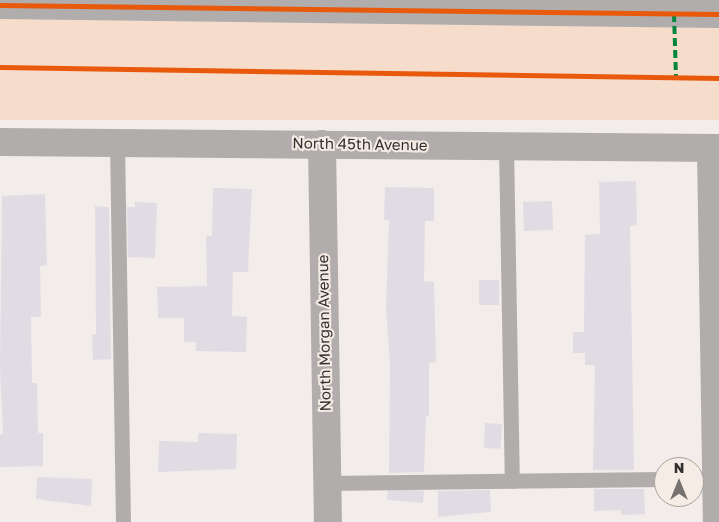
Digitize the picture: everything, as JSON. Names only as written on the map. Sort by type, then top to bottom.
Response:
[{"type":"street","points":[[0,5],[319,4],[710,9]]},
{"type":"street","name":"North 45th Avenue","points":[[0,142],[715,148]]},
{"type":"street","name":"North Morgan Avenue","points":[[322,144],[328,522]]},
{"type":"street","points":[[715,148],[717,443],[705,479],[717,522]]},
{"type":"lane","points":[[117,142],[124,522]]},
{"type":"lane","points":[[506,146],[512,481]]},
{"type":"lane","points":[[327,483],[654,479]]},
{"type":"shaded area","points":[[0,0],[719,0],[719,120],[0,120]]},
{"type":"building","points":[[636,181],[637,225],[630,226],[634,470],[593,470],[595,365],[585,365],[585,353],[573,353],[573,332],[584,332],[585,235],[600,234],[599,182]]},
{"type":"building","points":[[385,187],[434,188],[434,221],[425,221],[424,281],[434,282],[436,362],[429,363],[429,416],[426,416],[424,472],[389,473],[390,364],[386,309],[389,220],[384,220]]},
{"type":"building","points":[[213,188],[252,189],[248,272],[233,272],[232,316],[247,317],[246,352],[196,351],[196,342],[184,342],[184,318],[158,318],[157,287],[207,286],[206,236],[212,236]]},
{"type":"building","points":[[45,194],[47,265],[40,266],[41,317],[31,317],[32,383],[37,383],[38,433],[43,433],[43,466],[0,467],[0,434],[3,434],[0,367],[2,196]]},
{"type":"building","points":[[552,201],[553,230],[524,231],[523,202]]},
{"type":"building","points":[[135,202],[157,203],[155,258],[128,257],[127,207],[135,207]]},
{"type":"building","points":[[95,206],[109,207],[111,359],[93,360],[92,335],[96,334]]},
{"type":"building","points":[[479,280],[499,280],[499,305],[479,305]]},
{"type":"building","points":[[485,423],[502,424],[501,449],[484,448]]},
{"type":"building","points":[[198,433],[237,434],[236,469],[158,472],[159,441],[198,442]]},
{"type":"building","points":[[37,477],[92,479],[91,506],[36,499]]},
{"type":"building","points":[[388,488],[424,491],[423,503],[387,500]]},
{"type":"building","points":[[594,489],[644,489],[645,514],[621,515],[621,510],[594,511]]},
{"type":"building","points":[[490,490],[491,512],[438,517],[438,491]]},
{"type":"marked path","points":[[674,14],[676,77]]},
{"type":"cycle path","points":[[0,5],[719,14]]},
{"type":"cycle path","points":[[0,67],[719,78]]}]
